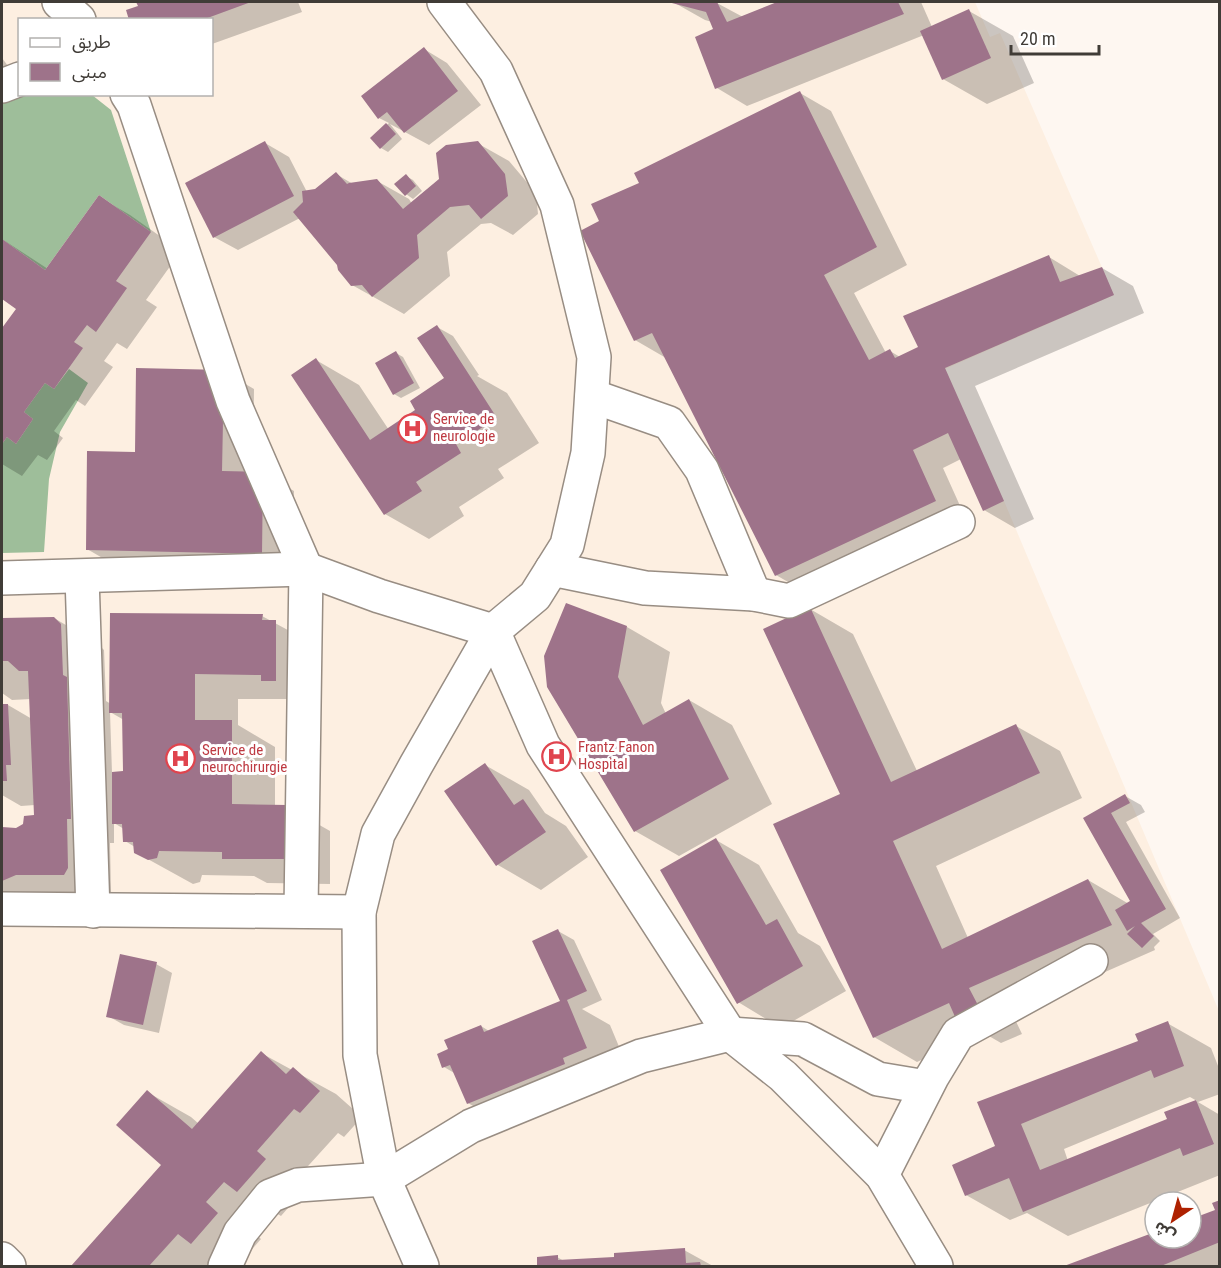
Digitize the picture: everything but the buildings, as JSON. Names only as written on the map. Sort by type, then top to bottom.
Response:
[{"type":"lane","points":[[59,2],[76,18]]},
{"type":"lane","points":[[422,1266],[384,1179],[360,1055],[359,912],[378,834],[493,631],[535,596],[567,545],[588,453],[594,357],[557,205],[496,71],[444,2]]},
{"type":"lane","points":[[2,86],[18,80]]},
{"type":"lane","points":[[128,96],[134,105],[233,401],[306,569],[302,911]]},
{"type":"lane","points":[[592,396],[669,423],[702,470],[754,594]]},
{"type":"lane","points":[[552,569],[645,588],[754,594],[789,600],[958,522]]},
{"type":"lane","points":[[2,578],[306,569],[379,596],[493,631],[543,745],[730,1034],[783,1076],[882,1175],[936,1266]]},
{"type":"lane","points":[[82,577],[93,911]]},
{"type":"lane","points":[[2,909],[359,912]]},
{"type":"lane","points":[[882,1175],[926,1087],[957,1034],[1091,961]]},
{"type":"lane","points":[[225,1266],[240,1233],[270,1196],[298,1185],[384,1179],[471,1126],[641,1056],[730,1034],[802,1039],[878,1079],[926,1087]]},
{"type":"lane","points":[[2,1258],[9,1266]]},
{"type":"shaded area","name":"Frantz Fanon Hospital","points":[[2,2],[975,2],[990,37],[1000,33],[1114,295],[945,369],[1004,501],[1219,1011],[1219,1266],[2,1266]]},
{"type":"green space","points":[[19,96],[93,96],[111,110],[151,232],[99,195],[45,270],[2,239],[2,100]]},
{"type":"green space","points":[[69,369],[88,383],[60,432],[49,479],[44,552],[2,553],[2,444],[7,437],[16,444],[33,419],[24,412],[45,383],[54,389]]},
{"type":"place","name":"Service de neurologie","points":[[412,428]]},
{"type":"place","name":"Frantz Fanon Hospital","points":[[557,756]]},
{"type":"place","name":"Service de neurochirurgie","points":[[181,759]]}]
